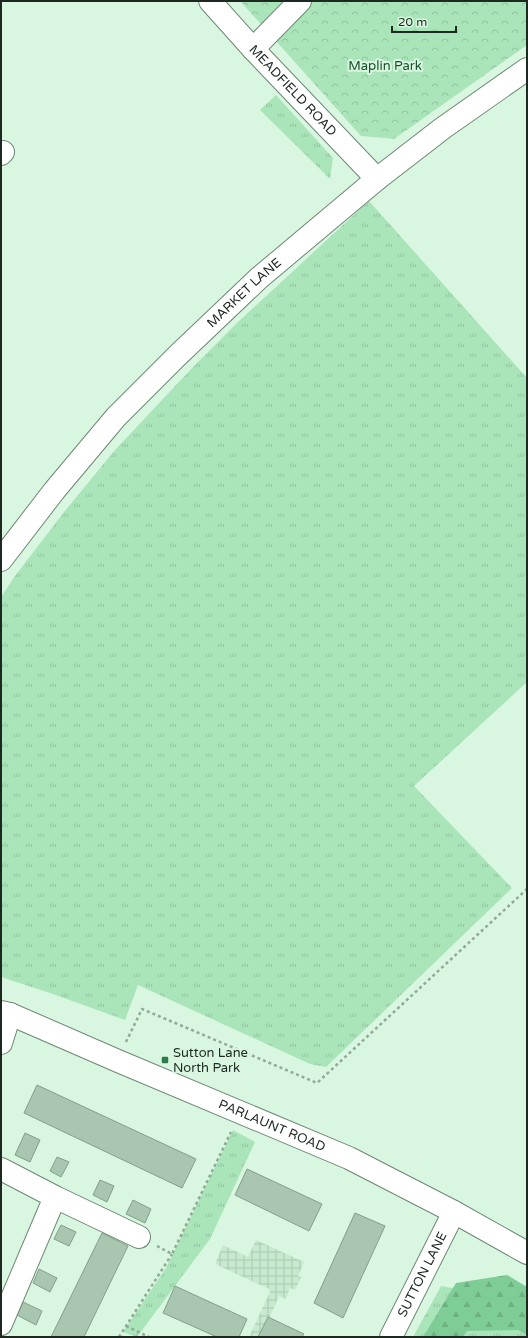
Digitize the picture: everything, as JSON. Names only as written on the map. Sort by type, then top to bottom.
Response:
[{"type":"street","name":"MEADFIELD ROAD","points":[[210,1],[253,49],[377,179]]},
{"type":"street","points":[[253,49],[300,1]]},
{"type":"street","name":"MARKET LANE","points":[[1,560],[116,417],[177,356],[259,278],[377,179],[443,128],[527,68]]},
{"type":"street","name":"PARLAUNT ROAD","points":[[1,1043],[6,1013],[349,1158],[454,1212],[527,1253]]},
{"type":"street","points":[[1,1169],[55,1198],[139,1237]]},
{"type":"street","points":[[1,1324],[55,1198]]},
{"type":"street","name":"SUTTON LANE","points":[[391,1337],[454,1212]]},
{"type":"path","points":[[118,1061],[142,1008],[317,1082],[527,889]]},
{"type":"path","points":[[119,1337],[172,1254],[241,1112]]},
{"type":"path","points":[[139,1237],[172,1254]]},
{"type":"path","points":[[126,1326],[149,1337]]},
{"type":"shaded area","points":[[256,1240],[304,1262],[298,1276],[301,1277],[295,1290],[290,1288],[286,1299],[279,1296],[261,1337],[249,1337],[270,1292],[269,1289],[215,1264],[223,1245],[248,1257]]},
{"type":"green space","name":"Maplin Park","points":[[240,1],[527,1],[527,45],[394,139],[361,136]]},
{"type":"green space","points":[[276,95],[333,158],[330,179],[260,110]]},
{"type":"green space","points":[[369,201],[527,378],[527,682],[414,786],[512,888],[326,1067],[310,1064],[138,985],[125,1020],[1,977],[1,597],[15,576],[64,512],[115,450],[193,367],[239,321]]},
{"type":"green space","points":[[233,1130],[255,1142],[210,1239],[137,1337],[123,1332],[166,1268]]},
{"type":"green space","points":[[507,1275],[527,1287],[527,1335],[518,1330],[467,1331],[463,1337],[423,1337],[456,1283]]},
{"type":"green space","points":[[441,1286],[507,1298],[527,1308],[527,1337],[413,1337]]},
{"type":"building","points":[[37,1085],[196,1159],[182,1188],[24,1113]]},
{"type":"building","points":[[25,1133],[40,1140],[30,1162],[15,1155]]},
{"type":"building","points":[[57,1157],[69,1162],[61,1177],[50,1171]]},
{"type":"building","points":[[247,1169],[322,1204],[309,1231],[235,1195]]},
{"type":"building","points":[[100,1180],[114,1186],[107,1202],[93,1195]]},
{"type":"building","points":[[133,1200],[151,1209],[145,1223],[126,1214]]},
{"type":"building","points":[[355,1213],[385,1226],[343,1318],[314,1303]]},
{"type":"building","points":[[61,1225],[76,1232],[69,1246],[54,1239]]},
{"type":"building","points":[[102,1233],[128,1246],[84,1337],[51,1337]]},
{"type":"building","points":[[39,1269],[57,1278],[50,1292],[33,1283]]},
{"type":"building","points":[[175,1286],[247,1319],[239,1337],[217,1337],[163,1313]]},
{"type":"building","points":[[23,1302],[42,1311],[36,1325],[17,1315]]},
{"type":"building","points":[[268,1317],[304,1334],[302,1337],[258,1337]]},
{"type":"place","name":"Sutton Lane North Park","points":[[165,1060]]}]
